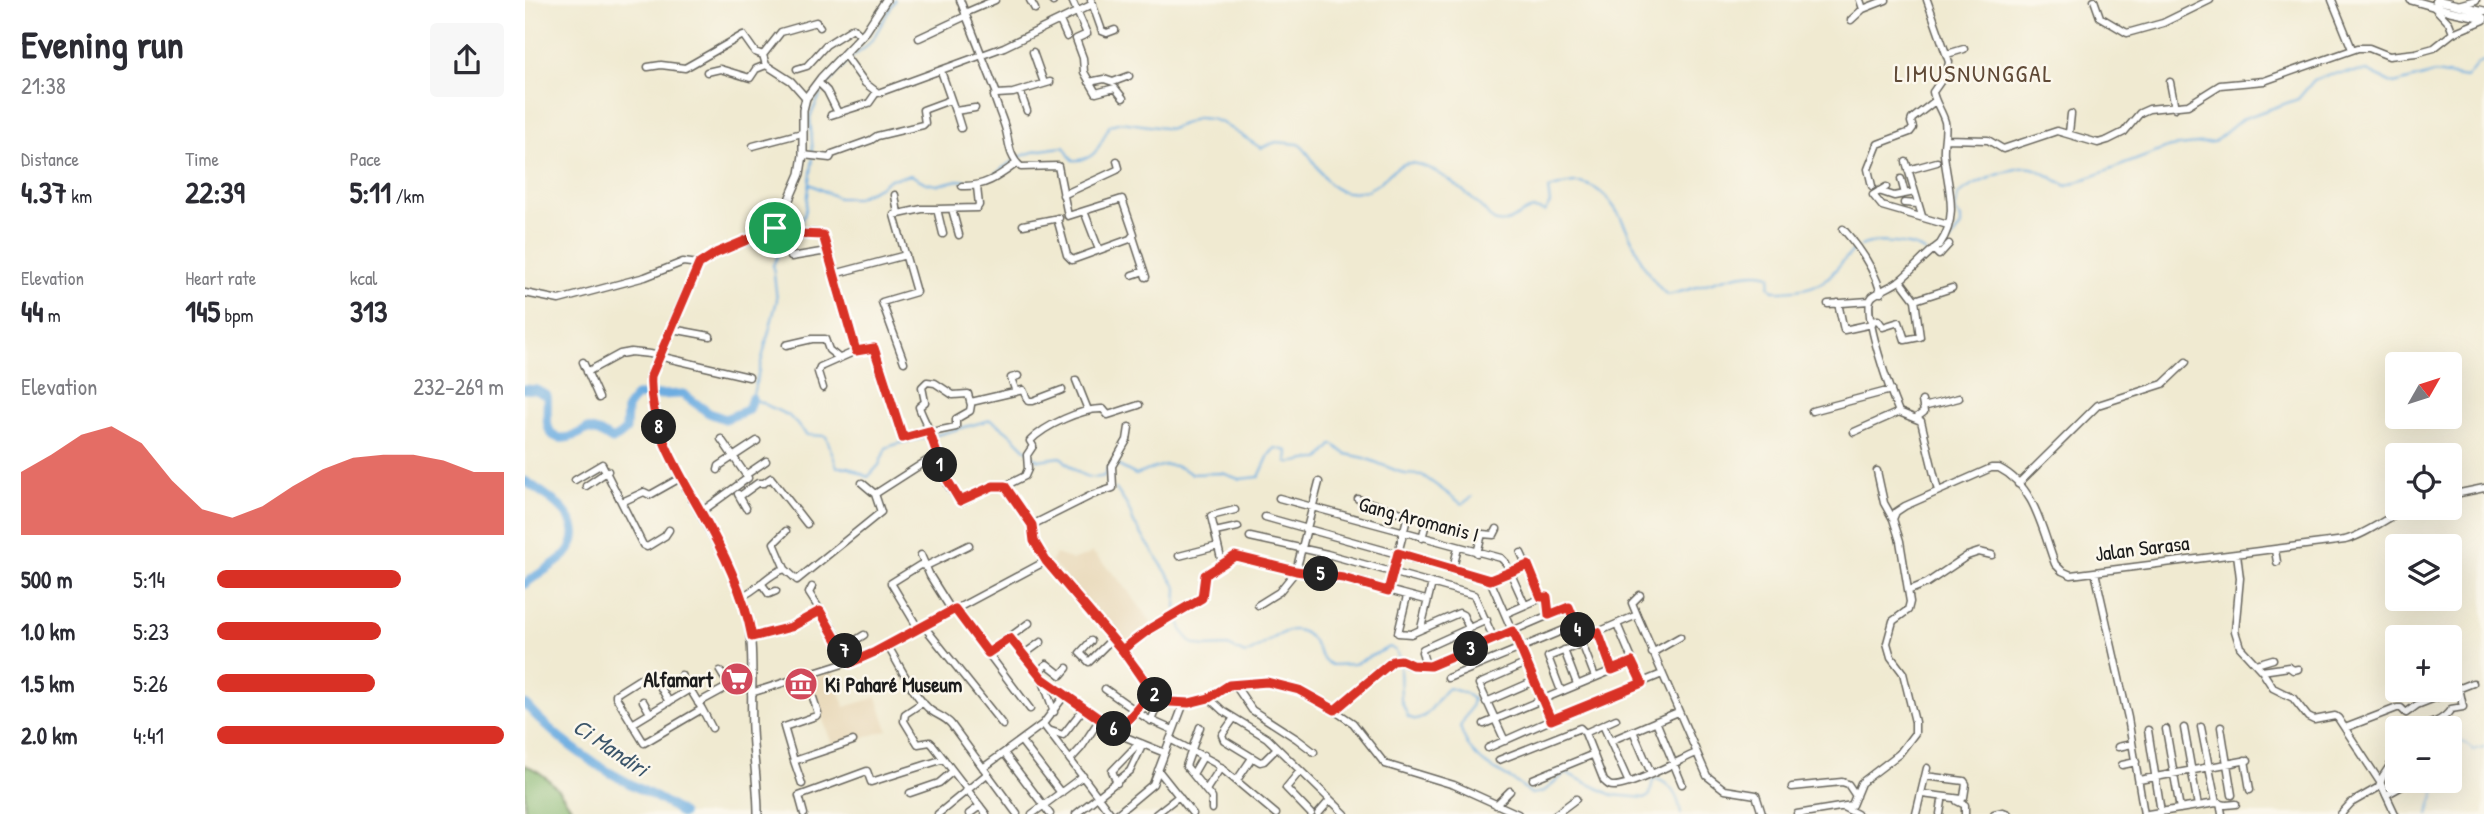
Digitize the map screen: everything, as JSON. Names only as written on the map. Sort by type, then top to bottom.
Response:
[{"type":"main road","points":[[758,814],[751,689],[752,637],[741,596],[661,432],[652,405],[651,376],[699,264],[716,253],[775,228],[780,222],[808,156],[802,133],[806,98],[822,86],[847,57],[886,0]]},
{"type":"main road","points":[[2411,0],[2484,11]]},
{"type":"main road","points":[[2435,3],[2484,19]]},
{"type":"street","points":[[960,0],[997,94]]},
{"type":"street","points":[[919,38],[995,0]]},
{"type":"street","points":[[1030,0],[1035,9]]},
{"type":"street","points":[[1072,0],[1087,34],[1076,40],[1089,82],[1096,93],[1115,88],[1123,98]]},
{"type":"street","points":[[1860,0],[1863,9]]},
{"type":"street","points":[[1851,20],[1863,9],[1882,0]]},
{"type":"street","points":[[1927,0],[1949,66],[1934,88],[1935,101],[1944,121],[1944,157],[1952,196],[1948,225],[1935,252]]},
{"type":"street","points":[[2094,0],[2100,17],[2127,33],[2162,23],[2210,0]]},
{"type":"street","points":[[2332,0],[2352,49]]},
{"type":"street","points":[[2456,5],[2473,0]]},
{"type":"street","points":[[822,86],[834,114],[869,103],[876,93],[982,55],[1060,21],[1092,2],[1102,31],[1107,33],[1115,30]]},
{"type":"street","points":[[2435,3],[2453,33]]},
{"type":"street","points":[[1945,139],[1988,140],[2003,149],[2057,131],[2102,142],[2124,132],[2140,113],[2149,108],[2175,108],[2198,100],[2220,85],[2264,81],[2352,49],[2369,48],[2394,56],[2416,53],[2434,48],[2453,33],[2484,19]]},
{"type":"street","points":[[1060,21],[1067,37]]},
{"type":"street","points":[[763,55],[781,32],[816,22],[820,27]]},
{"type":"street","points":[[797,69],[807,66],[826,45],[853,28],[860,37]]},
{"type":"street","points":[[648,67],[661,65],[685,68],[742,35],[755,52],[763,55]]},
{"type":"street","points":[[1947,54],[1963,48]]},
{"type":"street","points":[[1033,52],[1047,83],[993,96],[1005,126],[1008,147],[1021,167],[1057,165],[1068,216]]},
{"type":"street","points":[[763,55],[766,65],[791,81],[806,98]]},
{"type":"street","points":[[847,57],[865,83],[876,93]]},
{"type":"street","points":[[707,72],[720,69],[750,78],[756,69],[766,65]]},
{"type":"street","points":[[941,71],[961,128]]},
{"type":"street","points":[[1089,82],[1104,79],[1113,82],[1129,76]]},
{"type":"street","points":[[2170,82],[2175,108]]},
{"type":"street","points":[[1020,91],[1027,111]]},
{"type":"street","points":[[808,156],[830,158],[832,154],[877,136],[923,125],[923,110],[950,100]]},
{"type":"street","points":[[1872,186],[1868,169],[1878,144],[1910,132],[1913,128],[1912,119],[1935,101]]},
{"type":"street","points":[[956,112],[975,108]]},
{"type":"street","points":[[2070,133],[2071,114]]},
{"type":"street","points":[[753,146],[802,133]]},
{"type":"street","points":[[963,186],[977,187],[992,181],[1015,159]]},
{"type":"street","points":[[1063,195],[1117,170],[1118,161]]},
{"type":"street","points":[[1922,216],[1907,166],[1937,162]]},
{"type":"street","points":[[1901,179],[1905,194]]},
{"type":"street","points":[[904,362],[882,302],[916,292],[894,215],[922,209],[978,207],[977,187]]},
{"type":"street","points":[[1886,187],[1873,197],[1882,206],[1948,225]]},
{"type":"street","points":[[1879,191],[1894,196],[1915,192]]},
{"type":"street","points":[[895,195],[898,214]]},
{"type":"street","points":[[1023,225],[1068,216],[1122,199],[1145,274],[1132,275]]},
{"type":"street","points":[[1905,203],[1918,204]]},
{"type":"street","points":[[937,209],[943,234]]},
{"type":"street","points":[[952,209],[960,235]]},
{"type":"street","points":[[1084,211],[1099,250]]},
{"type":"street","points":[[1057,218],[1069,258],[1076,259],[1133,237]]},
{"type":"street","points":[[775,228],[787,238],[791,257],[827,251]]},
{"type":"street","points":[[1843,229],[1864,255],[1876,276],[1881,293]]},
{"type":"street","points":[[787,238],[799,234],[821,233],[824,236],[856,351]]},
{"type":"street","points":[[1899,412],[1871,322],[1870,301],[1873,296],[1949,244]]},
{"type":"street","points":[[834,274],[906,255]]},
{"type":"street","points":[[525,293],[559,300],[645,277],[683,262],[699,264]]},
{"type":"street","points":[[1838,303],[1845,330],[1878,320],[1883,327],[1899,322],[1905,340],[1920,337],[1915,300],[1900,280]]},
{"type":"street","points":[[1915,300],[1952,288]]},
{"type":"street","points":[[1828,304],[1870,301]]},
{"type":"street","points":[[672,329],[710,336]]},
{"type":"street","points":[[786,345],[825,339],[829,350],[839,358]]},
{"type":"street","points":[[824,388],[819,369],[856,351],[874,348],[903,438],[931,434],[956,426],[956,419],[970,411],[971,402],[967,394],[953,396],[933,382],[925,384],[922,390],[926,401],[919,408],[931,434],[937,458],[960,501],[993,486],[1005,486],[1025,476],[1028,453],[1033,446],[1030,441],[1035,436],[1088,410],[1103,408],[1106,414],[1111,414],[1139,405]]},
{"type":"street","points":[[587,372],[620,354],[644,353],[749,377]]},
{"type":"street","points":[[583,362],[599,398]]},
{"type":"street","points":[[2018,484],[2098,404],[2163,384],[2186,362]]},
{"type":"street","points":[[1016,392],[1011,378],[1018,376]]},
{"type":"street","points":[[1076,380],[1088,410]]},
{"type":"street","points":[[971,402],[1025,391],[1030,402],[1047,398],[1062,390]]},
{"type":"street","points":[[1812,411],[1891,390]]},
{"type":"street","points":[[1916,418],[1923,413],[1922,404],[1959,398]]},
{"type":"street","points":[[1854,432],[1899,412],[1916,418],[1922,425],[1938,491],[1902,509],[1893,519]]},
{"type":"street","points":[[1032,525],[1112,488],[1115,483],[1114,463],[1127,440],[1129,427]]},
{"type":"street","points":[[701,512],[748,480],[747,474],[721,439]]},
{"type":"street","points":[[718,470],[718,467],[757,441]]},
{"type":"street","points":[[875,494],[925,461],[937,458]]},
{"type":"street","points":[[747,474],[766,461]]},
{"type":"street","points":[[575,480],[600,464],[608,471],[645,547],[653,544],[669,530]]},
{"type":"street","name":"Jalan Sarasa","points":[[1938,491],[1995,467],[2007,473],[2034,505],[2058,568],[2071,575],[2302,547],[2360,535],[2385,519]]},
{"type":"street","points":[[586,486],[608,471]]},
{"type":"street","points":[[1797,814],[1854,803],[1860,785],[1899,754],[1915,733],[1915,722],[1903,673],[1891,657],[1887,643],[1891,625],[1909,608],[1910,590],[1893,519],[1884,503],[1878,471]]},
{"type":"street","points":[[622,502],[644,492],[650,495],[682,477]]},
{"type":"street","points":[[740,496],[758,483],[763,484],[771,478],[807,524]]},
{"type":"street","points":[[1258,605],[1279,592],[1296,571],[1319,482]]},
{"type":"street","points":[[786,531],[773,543],[785,569],[797,580],[881,512],[875,494],[862,483]]},
{"type":"street","points":[[1005,486],[1032,525],[1034,541],[1046,561],[1122,650],[1151,692],[1165,701],[1184,703],[1209,698],[1223,688],[1235,685],[1275,683],[1314,696],[1335,710],[1357,727],[1385,764],[1454,785],[1518,814]]},
{"type":"street","points":[[2462,493],[2484,488]]},
{"type":"street","points":[[735,489],[746,508]]},
{"type":"street","name":"Gang Aromanis I","points":[[1279,498],[1503,559],[1510,572]]},
{"type":"street","points":[[1358,499],[1407,513],[1388,591]]},
{"type":"street","points":[[1222,563],[1211,516],[1235,510]]},
{"type":"street","points":[[1265,517],[1490,580],[1528,565]]},
{"type":"street","points":[[1422,538],[1427,520]]},
{"type":"street","points":[[1215,532],[1238,527]]},
{"type":"street","points":[[1477,553],[1482,534],[1494,535],[1497,529]]},
{"type":"street","points":[[1250,537],[1327,554],[1474,595],[1494,639]]},
{"type":"street","points":[[968,545],[926,566],[920,565],[891,584],[921,627],[1003,725]]},
{"type":"street","points":[[1179,556],[1218,546]]},
{"type":"street","points":[[2302,547],[2302,555]]},
{"type":"street","points":[[1453,568],[1458,548]]},
{"type":"street","points":[[2275,550],[2277,562]]},
{"type":"street","points":[[1910,590],[1927,583],[1968,556],[1979,552],[1993,555]]},
{"type":"street","points":[[1521,553],[1541,597]]},
{"type":"street","points":[[1322,574],[1327,554]]},
{"type":"street","points":[[2237,554],[2240,578],[2235,616],[2236,637],[2242,651],[2262,671],[2273,688],[2293,698],[2308,717],[2315,720],[2337,717],[2380,782],[2395,814]]},
{"type":"street","points":[[921,555],[953,610],[1030,709]]},
{"type":"street","points":[[1122,650],[1202,598],[1205,575],[1235,556],[1426,600]]},
{"type":"street","points":[[643,677],[616,694],[645,743],[729,686],[751,689],[806,677],[850,663],[982,597],[1046,561]]},
{"type":"street","points":[[741,596],[776,572],[785,569]]},
{"type":"street","points":[[1510,572],[1525,604]]},
{"type":"street","points":[[2095,572],[2146,814],[2218,803],[2228,806],[2237,804]]},
{"type":"street","points":[[1490,580],[1551,720]]},
{"type":"street","points":[[761,583],[768,594],[776,591]]},
{"type":"street","points":[[1421,628],[1432,583]]},
{"type":"street","points":[[812,587],[809,593],[850,663]]},
{"type":"street","points":[[1640,595],[1632,603],[1707,776],[1731,792],[1756,795],[1762,814]]},
{"type":"street","points":[[1407,596],[1397,632],[1411,634],[1459,613],[1469,628]]},
{"type":"street","points":[[1506,614],[1541,597],[1547,597],[1549,615]]},
{"type":"street","points":[[1335,710],[1390,662],[1398,660],[1408,665],[1430,666],[1569,607],[1595,677]]},
{"type":"street","points":[[752,637],[791,627],[820,611]]},
{"type":"street","points":[[1561,691],[1548,657],[1637,615]]},
{"type":"street","points":[[1426,665],[1422,650],[1486,620]]},
{"type":"street","points":[[988,653],[1029,623]]},
{"type":"street","points":[[1616,624],[1642,683]]},
{"type":"street","points":[[1448,678],[1576,625]]},
{"type":"street","points":[[1598,632],[1612,670]]},
{"type":"street","points":[[843,648],[864,635]]},
{"type":"street","points":[[1652,653],[1680,636]]},
{"type":"street","points":[[1010,638],[1043,679],[1127,738],[1165,753]]},
{"type":"street","points":[[1091,641],[1080,654],[1089,662],[1112,639]]},
{"type":"street","points":[[1023,656],[1041,642]]},
{"type":"street","points":[[887,645],[923,702],[932,712],[946,719],[1017,814]]},
{"type":"street","points":[[1564,650],[1577,684]]},
{"type":"street","points":[[2256,664],[2273,659]]},
{"type":"street","points":[[1484,724],[1632,662]]},
{"type":"street","points":[[1505,741],[1486,702],[1480,682],[1527,663]]},
{"type":"street","points":[[1037,672],[1047,664],[1061,675],[1067,668]]},
{"type":"street","points":[[2262,671],[2288,667],[2298,670]]},
{"type":"street","points":[[720,671],[729,686]]},
{"type":"street","points":[[1488,748],[1661,674]]},
{"type":"street","points":[[681,675],[712,728]]},
{"type":"street","points":[[802,784],[784,727],[818,713],[806,677]]},
{"type":"street","points":[[1043,679],[1054,712]]},
{"type":"street","points":[[1486,702],[1534,681]]},
{"type":"street","points":[[2462,686],[2473,683]]},
{"type":"street","points":[[1235,685],[1255,713],[1276,724],[1314,752]]},
{"type":"street","points":[[661,688],[669,702]]},
{"type":"street","points":[[632,724],[690,689]]},
{"type":"street","points":[[1105,689],[1151,721],[1173,730]]},
{"type":"street","points":[[1118,732],[1151,692]]},
{"type":"street","points":[[943,812],[1004,753],[1045,727],[1065,695]]},
{"type":"street","points":[[1209,698],[1234,718],[1260,733],[1345,814]]},
{"type":"street","points":[[642,701],[650,713]]},
{"type":"street","points":[[923,702],[905,714],[903,719],[917,743],[932,743],[986,814]]},
{"type":"street","points":[[2345,728],[2399,708],[2408,712],[2423,702]]},
{"type":"street","points":[[2446,716],[2451,709],[2463,707],[2462,702]]},
{"type":"street","points":[[1151,721],[1158,703]]},
{"type":"street","points":[[1153,784],[1184,703]]},
{"type":"street","points":[[1045,727],[1063,735],[1084,708]]},
{"type":"street","points":[[1610,741],[1678,712]]},
{"type":"street","points":[[1234,718],[1222,737],[1252,758],[1262,762],[1277,748]]},
{"type":"street","points":[[1070,760],[1100,719]]},
{"type":"street","points":[[1585,733],[1616,719]]},
{"type":"street","points":[[1656,722],[1682,784]]},
{"type":"street","points":[[1603,725],[1629,783]]},
{"type":"street","points":[[1045,727],[1111,814]]},
{"type":"street","points":[[1200,727],[1186,766],[1206,790],[1213,803],[1212,809]]},
{"type":"street","points":[[1499,760],[1578,727],[1585,733],[1607,784],[1616,786],[1629,783],[1696,753]]},
{"type":"street","points":[[2201,727],[2222,814]]},
{"type":"street","points":[[2221,727],[2232,794]]},
{"type":"street","points":[[2184,728],[2203,814]]},
{"type":"street","points":[[2166,729],[2183,810]]},
{"type":"street","points":[[2148,730],[2155,777],[2165,812]]},
{"type":"street","points":[[1633,731],[1651,773]]},
{"type":"street","points":[[1170,740],[1204,755],[1276,814]]},
{"type":"street","points":[[794,761],[853,741]]},
{"type":"street","points":[[1021,741],[1061,793]]},
{"type":"street","points":[[1117,783],[1112,771],[1141,744]]},
{"type":"street","points":[[1076,814],[1133,768],[1141,744]]},
{"type":"street","points":[[2118,747],[2133,744]]},
{"type":"street","points":[[1004,753],[1050,814]]},
{"type":"street","points":[[1534,779],[1594,754]]},
{"type":"street","points":[[1193,774],[1204,755]]},
{"type":"street","points":[[1237,780],[1252,758]]},
{"type":"street","points":[[804,814],[799,796],[867,771],[871,782],[944,759]]},
{"type":"street","points":[[2139,780],[2246,760],[2250,790]]},
{"type":"street","points":[[2122,765],[2136,762]]},
{"type":"street","points":[[1206,790],[1221,767]]},
{"type":"street","points":[[1158,769],[1192,814]]},
{"type":"street","points":[[910,793],[939,783],[954,771]]},
{"type":"street","points":[[1300,771],[1286,788],[1311,814]]},
{"type":"street","points":[[1916,814],[1926,772],[1966,784],[1962,799],[1921,795]]},
{"type":"street","points":[[2341,814],[2351,803],[2377,789],[2385,774]]},
{"type":"street","points":[[1032,814],[1083,776]]},
{"type":"street","points":[[1117,814],[1153,784],[1165,779]]},
{"type":"street","points":[[1792,786],[1845,782],[1856,796]]},
{"type":"street","points":[[1496,805],[1510,792]]},
{"type":"street","points":[[2386,795],[2390,793]]},
{"type":"street","points":[[1921,795],[1963,803],[1965,814]]},
{"type":"street","points":[[1162,812],[1179,796]]},
{"type":"street","points":[[1556,814],[1576,799]]},
{"type":"street","points":[[1318,814],[1330,800]]},
{"type":"street","points":[[1940,814],[1942,801]]},
{"type":"street","points":[[969,814],[980,806]]},
{"type":"street","points":[[1296,814],[1303,806]]},
{"type":"street","points":[[1843,807],[1857,814]]},
{"type":"street","points":[[1994,814],[2008,814]]},
{"type":"shaded area","points":[[1092,552],[1119,579],[1152,623],[1124,647],[1051,561],[1056,554],[1073,560]]},
{"type":"shaded area","points":[[833,672],[845,707],[877,697],[888,730],[833,747],[808,679]]},
{"type":"green space","points":[[525,765],[541,773],[554,785],[575,814],[525,814]]},
{"type":"waterway","points":[[851,58],[874,37],[895,0]]},
{"type":"waterway","points":[[1950,242],[1961,226],[1961,218],[1955,212],[1958,195],[2005,172],[2032,168],[2067,186],[2170,147],[2214,142],[2242,119],[2298,99],[2314,80],[2330,74],[2367,71],[2394,84],[2435,73],[2466,78],[2478,63],[2484,61]]},
{"type":"waterway","points":[[825,87],[847,62]]},
{"type":"waterway","points":[[813,153],[810,117],[822,91]]},
{"type":"waterway","points":[[993,176],[1018,158],[1043,150],[1064,147],[1072,160],[1087,158],[1097,150],[1110,125],[1121,122],[1171,129],[1197,118],[1211,119],[1261,148],[1276,142],[1299,144],[1325,179],[1341,191],[1367,190],[1406,163],[1422,165],[1450,181],[1499,223],[1510,221],[1534,209],[1545,212],[1550,203],[1548,189],[1573,183],[1589,185],[1600,192],[1619,214],[1646,268],[1667,295],[1749,273],[1771,276],[1769,286],[1774,291],[1806,288],[1824,281],[1856,249]]},
{"type":"waterway","points":[[788,237],[801,224],[806,210],[813,158]]},
{"type":"waterway","points":[[810,184],[838,198],[856,198],[890,179],[911,175],[937,185],[958,180],[975,182]]},
{"type":"waterway","points":[[785,241],[773,265],[777,300],[752,398],[789,416],[807,435],[826,436],[837,467],[848,467],[868,477],[879,465],[886,448],[927,437]]},
{"type":"waterway","points":[[1861,246],[1894,243],[1912,246],[1925,252]]},
{"type":"waterway","points":[[525,389],[536,390],[547,396],[548,426],[559,438],[571,437],[587,429],[612,440],[626,430],[627,408],[636,396],[683,394],[709,413],[725,419],[748,410],[752,398]]},
{"type":"waterway","points":[[933,436],[990,420],[1004,428],[1038,460],[1061,457],[1075,470],[1091,477],[1104,476],[1109,467]]},
{"type":"waterway","points":[[1115,464],[1136,475],[1171,465],[1191,474],[1222,473],[1239,479],[1259,477],[1275,448],[1288,451],[1287,463],[1291,463],[1320,459],[1333,444],[1346,454],[1365,458],[1405,474],[1422,475],[1462,504],[1472,497]]},
{"type":"waterway","name":"Ci Mandiri","points":[[525,481],[565,512],[574,532],[573,543],[565,555],[525,584]]},
{"type":"waterway","points":[[1116,489],[1128,507],[1134,523],[1177,588],[1176,609]]},
{"type":"waterway","points":[[1177,615],[1183,632],[1192,643],[1204,647],[1228,646],[1245,654],[1287,631],[1296,630],[1312,640],[1322,657],[1332,665],[1354,664],[1390,647],[1396,651],[1399,658]]},
{"type":"waterway","points":[[1400,663],[1401,700],[1408,717],[1416,720],[1426,715],[1448,688],[1465,693],[1473,699],[1460,727],[1473,753],[1531,794],[1543,792],[1566,773],[1612,795],[1646,798],[1650,795],[1653,780],[1657,779],[1667,784],[1674,793],[1681,814]]},
{"type":"waterway","name":"Ci Mandiri","points":[[525,704],[559,737],[584,756],[682,814]]},
{"type":"waterway","points":[[2462,742],[2474,750],[2484,747]]},
{"type":"waterway","points":[[2428,814],[2435,793]]},
{"type":"place","name":"Alfamart","points":[[737,679]]},
{"type":"place","name":"Ki Paharé Museum","points":[[801,684]]},
{"type":"district","name":"LIMUSNUNGGAL","points":[[1974,73]]},
{"type":"route","points":[[775,228],[716,253],[695,269],[658,357],[651,376],[650,389],[655,418],[733,576],[752,637],[791,627],[820,611],[850,663],[955,609],[988,653],[1010,638],[1043,679],[1118,732],[1151,692],[1122,650],[1151,628],[1202,598],[1203,580],[1207,572],[1235,556],[1296,571],[1343,578],[1388,591],[1398,553],[1490,580],[1528,565],[1541,597],[1547,597],[1549,615],[1569,607],[1582,639],[1598,632],[1612,670],[1632,662],[1642,683],[1551,720],[1513,631],[1430,666],[1393,661],[1335,710],[1314,696],[1267,682],[1229,685],[1212,697],[1200,701],[1177,703],[1160,699],[1122,650],[1046,561],[1034,541],[1032,525],[1005,486],[993,486],[960,501],[955,497],[945,476],[929,431],[903,438],[874,348],[856,351],[823,235],[799,234],[789,240],[775,228]]}]
